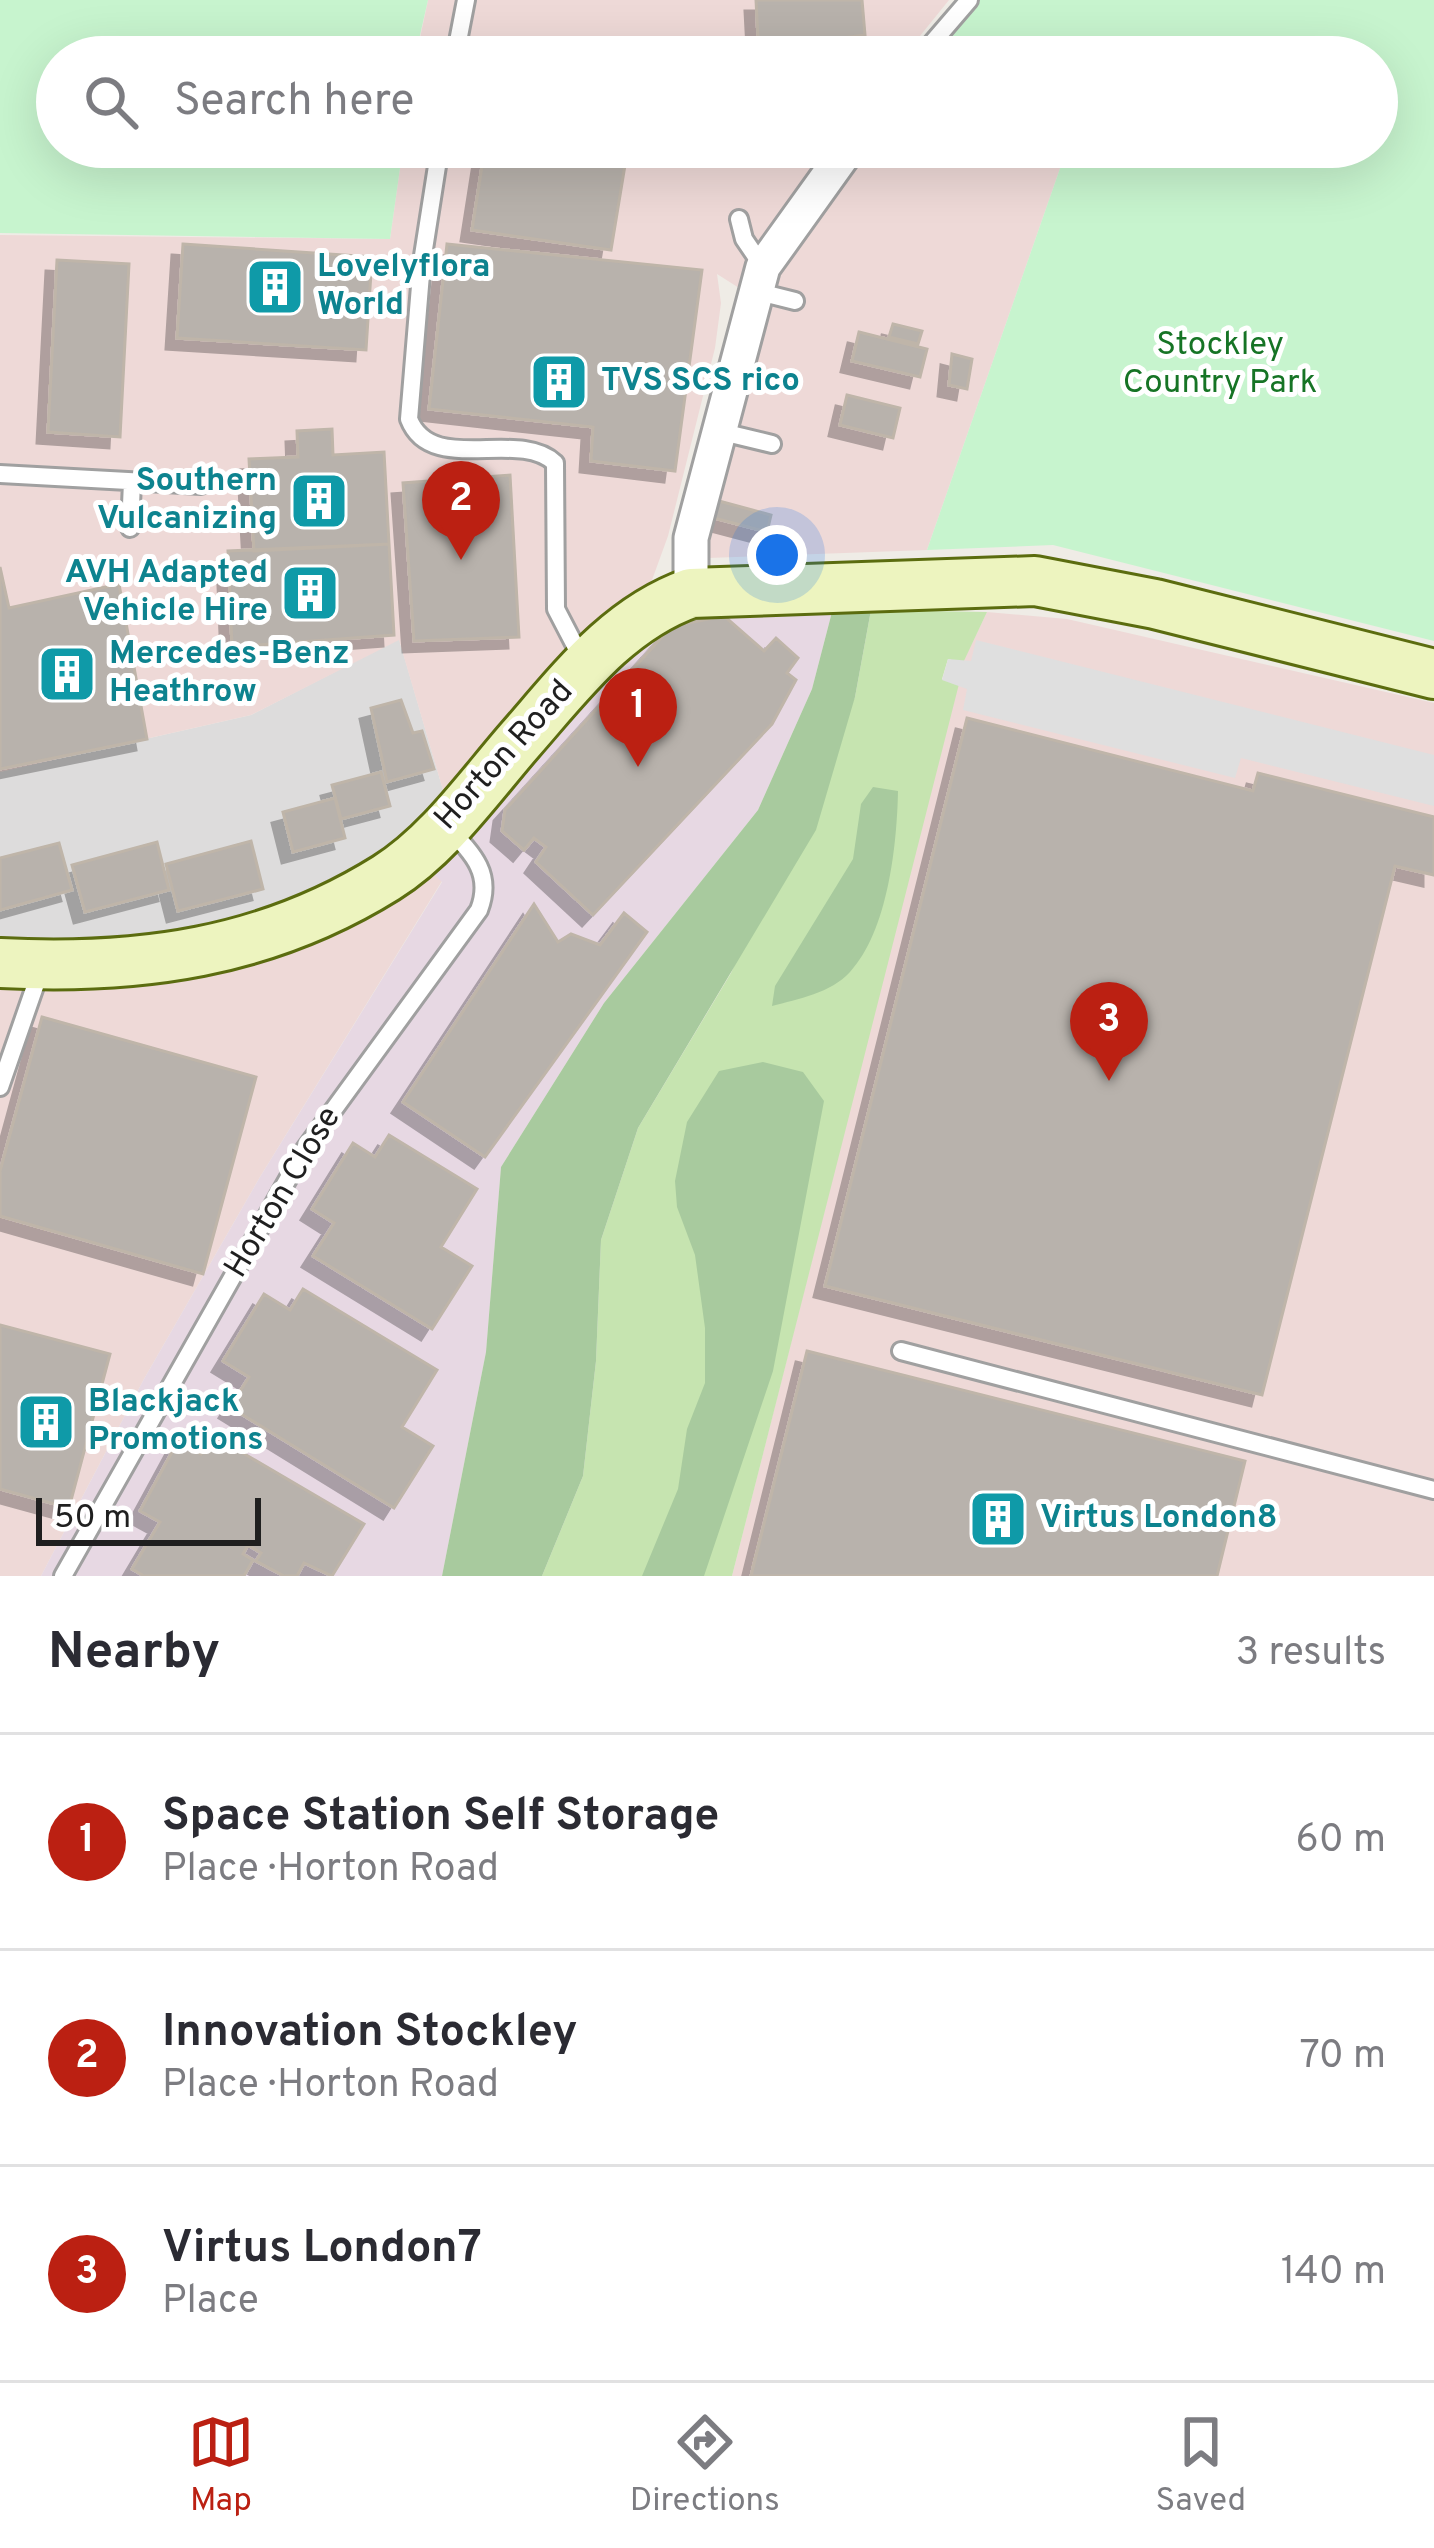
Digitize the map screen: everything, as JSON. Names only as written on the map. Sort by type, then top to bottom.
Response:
[{"type":"street","points":[[691,592],[691,538],[759,279],[835,168]]},
{"type":"street","name":"Horton Road","points":[[21,964],[171,960],[270,934],[388,877],[446,825],[585,665],[640,616],[691,592],[1035,581],[1155,604],[1434,674]]},
{"type":"lane","points":[[458,36],[466,0]]},
{"type":"lane","points":[[938,36],[969,0]]},
{"type":"lane","points":[[437,168],[422,262],[409,419],[419,437],[438,446],[539,454],[555,463],[556,609],[585,665]]},
{"type":"lane","points":[[739,219],[759,279],[795,301]]},
{"type":"lane","points":[[717,431],[772,444]]},
{"type":"lane","points":[[0,474],[201,485]]},
{"type":"lane","points":[[130,528],[132,482]]},
{"type":"lane","name":"Horton Close","points":[[62,1576],[305,1149],[479,910],[484,885],[479,860],[446,825]]},
{"type":"lane","points":[[0,1087],[21,964]]},
{"type":"lane","points":[[901,1352],[1434,1490]]},
{"type":"shaded area","points":[[428,0],[949,0],[920,36],[420,36]]},
{"type":"shaded area","points":[[400,168],[1060,168],[927,550],[708,558],[698,548],[766,305],[717,274],[721,303],[715,348],[668,536],[652,580],[562,653],[450,814],[399,640],[251,715],[0,772],[0,235],[390,239]]},
{"type":"shaded area","points":[[686,599],[832,612],[812,689],[758,810],[604,1003],[501,1167],[486,1352],[442,1576],[41,1576],[144,1379],[260,1177],[442,882],[418,858]]},
{"type":"shaded area","points":[[987,612],[1067,619],[1434,703],[1434,1576],[732,1576],[963,662]]},
{"type":"shaded area","points":[[399,639],[450,814],[268,931],[0,962],[0,772],[251,715]]},
{"type":"shaded area","points":[[976,640],[1434,755],[1434,806],[1241,758],[1235,778],[963,710],[967,689],[942,680],[948,659],[971,661]]},
{"type":"shaded area","points":[[418,858],[442,881],[260,1177],[144,1379],[41,1576],[0,1576],[0,977],[165,971]]},
{"type":"green space","points":[[0,0],[428,0],[420,36],[36,36],[36,168],[400,168],[390,239],[0,233]]},
{"type":"green space","name":"Stockley Country Park","points":[[979,0],[1434,0],[1434,641],[1053,545],[927,550],[1060,168],[1398,168],[1398,36],[949,36]]},
{"type":"green space","points":[[871,610],[987,612],[963,663],[948,659],[942,679],[959,684],[732,1576],[542,1576],[583,1476],[596,1361],[601,1240],[638,1128],[731,973],[855,697]]},
{"type":"green space","points":[[871,610],[855,697],[816,830],[638,1128],[601,1240],[596,1361],[583,1476],[542,1576],[442,1576],[486,1352],[501,1167],[604,1003],[758,810],[812,689],[832,612]]},
{"type":"green space","points":[[873,787],[898,791],[888,886],[873,934],[863,955],[842,979],[814,994],[772,1006],[775,986],[853,859],[861,804]]},
{"type":"green space","points":[[763,1062],[803,1072],[824,1101],[773,1371],[704,1576],[642,1576],[678,1489],[687,1429],[705,1383],[705,1328],[695,1255],[677,1207],[675,1181],[687,1122],[719,1071]]},
{"type":"building","points":[[756,0],[862,0],[865,35],[758,36]]},
{"type":"building","points":[[482,168],[625,168],[611,250],[472,230]]},
{"type":"building","name":"Lovelyflora World","points":[[183,244],[372,257],[366,350],[177,338]]},
{"type":"building","name":"TVS SCS rico","points":[[447,244],[702,270],[675,471],[591,461],[593,427],[429,409]]},
{"type":"building","points":[[57,260],[129,264],[120,437],[48,432]]},
{"type":"building","points":[[893,324],[922,331],[918,344],[889,337]]},
{"type":"building","points":[[859,332],[927,349],[920,377],[852,361]]},
{"type":"building","points":[[952,354],[972,359],[967,389],[949,385]]},
{"type":"building","points":[[847,395],[900,408],[893,438],[840,425]]},
{"type":"building","name":"Southern Vulcanizing","points":[[332,429],[333,455],[384,452],[389,544],[254,551],[249,459],[298,457],[297,431]]},
{"type":"building","points":[[510,475],[519,637],[414,641],[403,483]]},
{"type":"building","points":[[719,501],[771,515],[767,532],[714,518]]},
{"type":"building","name":"AVH Adapted Vehicle Hire","points":[[389,544],[394,635],[232,647],[228,551]]},
{"type":"building","name":"Mercedes-Benz Heathrow","points":[[0,567],[9,608],[119,584],[147,739],[0,769]]},
{"type":"building","points":[[724,616],[764,651],[776,638],[798,658],[787,673],[796,680],[772,724],[593,915],[536,862],[546,847],[534,838],[524,850],[502,831],[505,810],[672,626]]},
{"type":"building","points":[[401,700],[413,733],[422,731],[434,769],[387,782],[371,708]]},
{"type":"building","points":[[967,718],[1253,791],[1258,773],[1434,817],[1434,875],[1395,866],[1262,1395],[825,1286]]},
{"type":"building","points":[[381,772],[390,806],[341,819],[332,785]]},
{"type":"building","points":[[335,798],[345,838],[293,852],[283,812]]},
{"type":"building","points":[[251,841],[263,889],[178,911],[166,864]]},
{"type":"building","points":[[157,842],[169,890],[85,912],[72,865]]},
{"type":"building","points":[[59,843],[72,890],[0,910],[0,858]]},
{"type":"building","points":[[534,904],[558,942],[571,934],[600,945],[624,913],[647,932],[485,1157],[403,1102]]},
{"type":"building","points":[[42,1017],[256,1077],[203,1274],[0,1216],[0,1171]]},
{"type":"building","points":[[389,1135],[477,1189],[441,1247],[472,1266],[432,1329],[313,1256],[334,1223],[312,1209],[353,1143],[375,1157]]},
{"type":"building","points":[[303,1289],[437,1370],[402,1427],[433,1446],[394,1508],[230,1407],[249,1377],[223,1361],[264,1294],[290,1310]]},
{"type":"building","name":"Blackjack Promotions","points":[[0,1325],[110,1354],[69,1508],[0,1489]]},
{"type":"building","name":"Virtus London8","points":[[807,1351],[1245,1461],[1217,1576],[751,1576]]},
{"type":"building","points":[[212,1435],[364,1524],[332,1576],[304,1563],[297,1576],[284,1576],[256,1561],[261,1553],[248,1545],[243,1554],[253,1560],[244,1576],[144,1576],[132,1569],[160,1522],[140,1511],[178,1441],[201,1454]]},
{"type":"place","name":"Lovelyflora World","points":[[275,287]]},
{"type":"place","name":"TVS SCS rico","points":[[559,382]]},
{"type":"place","name":"Southern Vulcanizing","points":[[319,501]]},
{"type":"place","name":"Innovation Stockley","points":[[461,560]]},
{"type":"place","name":"AVH Adapted Vehicle Hire","points":[[310,593]]},
{"type":"place","name":"Mercedes-Benz Heathrow","points":[[67,674]]},
{"type":"place","name":"Space Station Self Storage","points":[[638,767]]},
{"type":"place","name":"Virtus London7","points":[[1109,1081]]},
{"type":"place","name":"Blackjack Promotions","points":[[46,1422]]},
{"type":"place","name":"Virtus London8","points":[[998,1519]]}]
